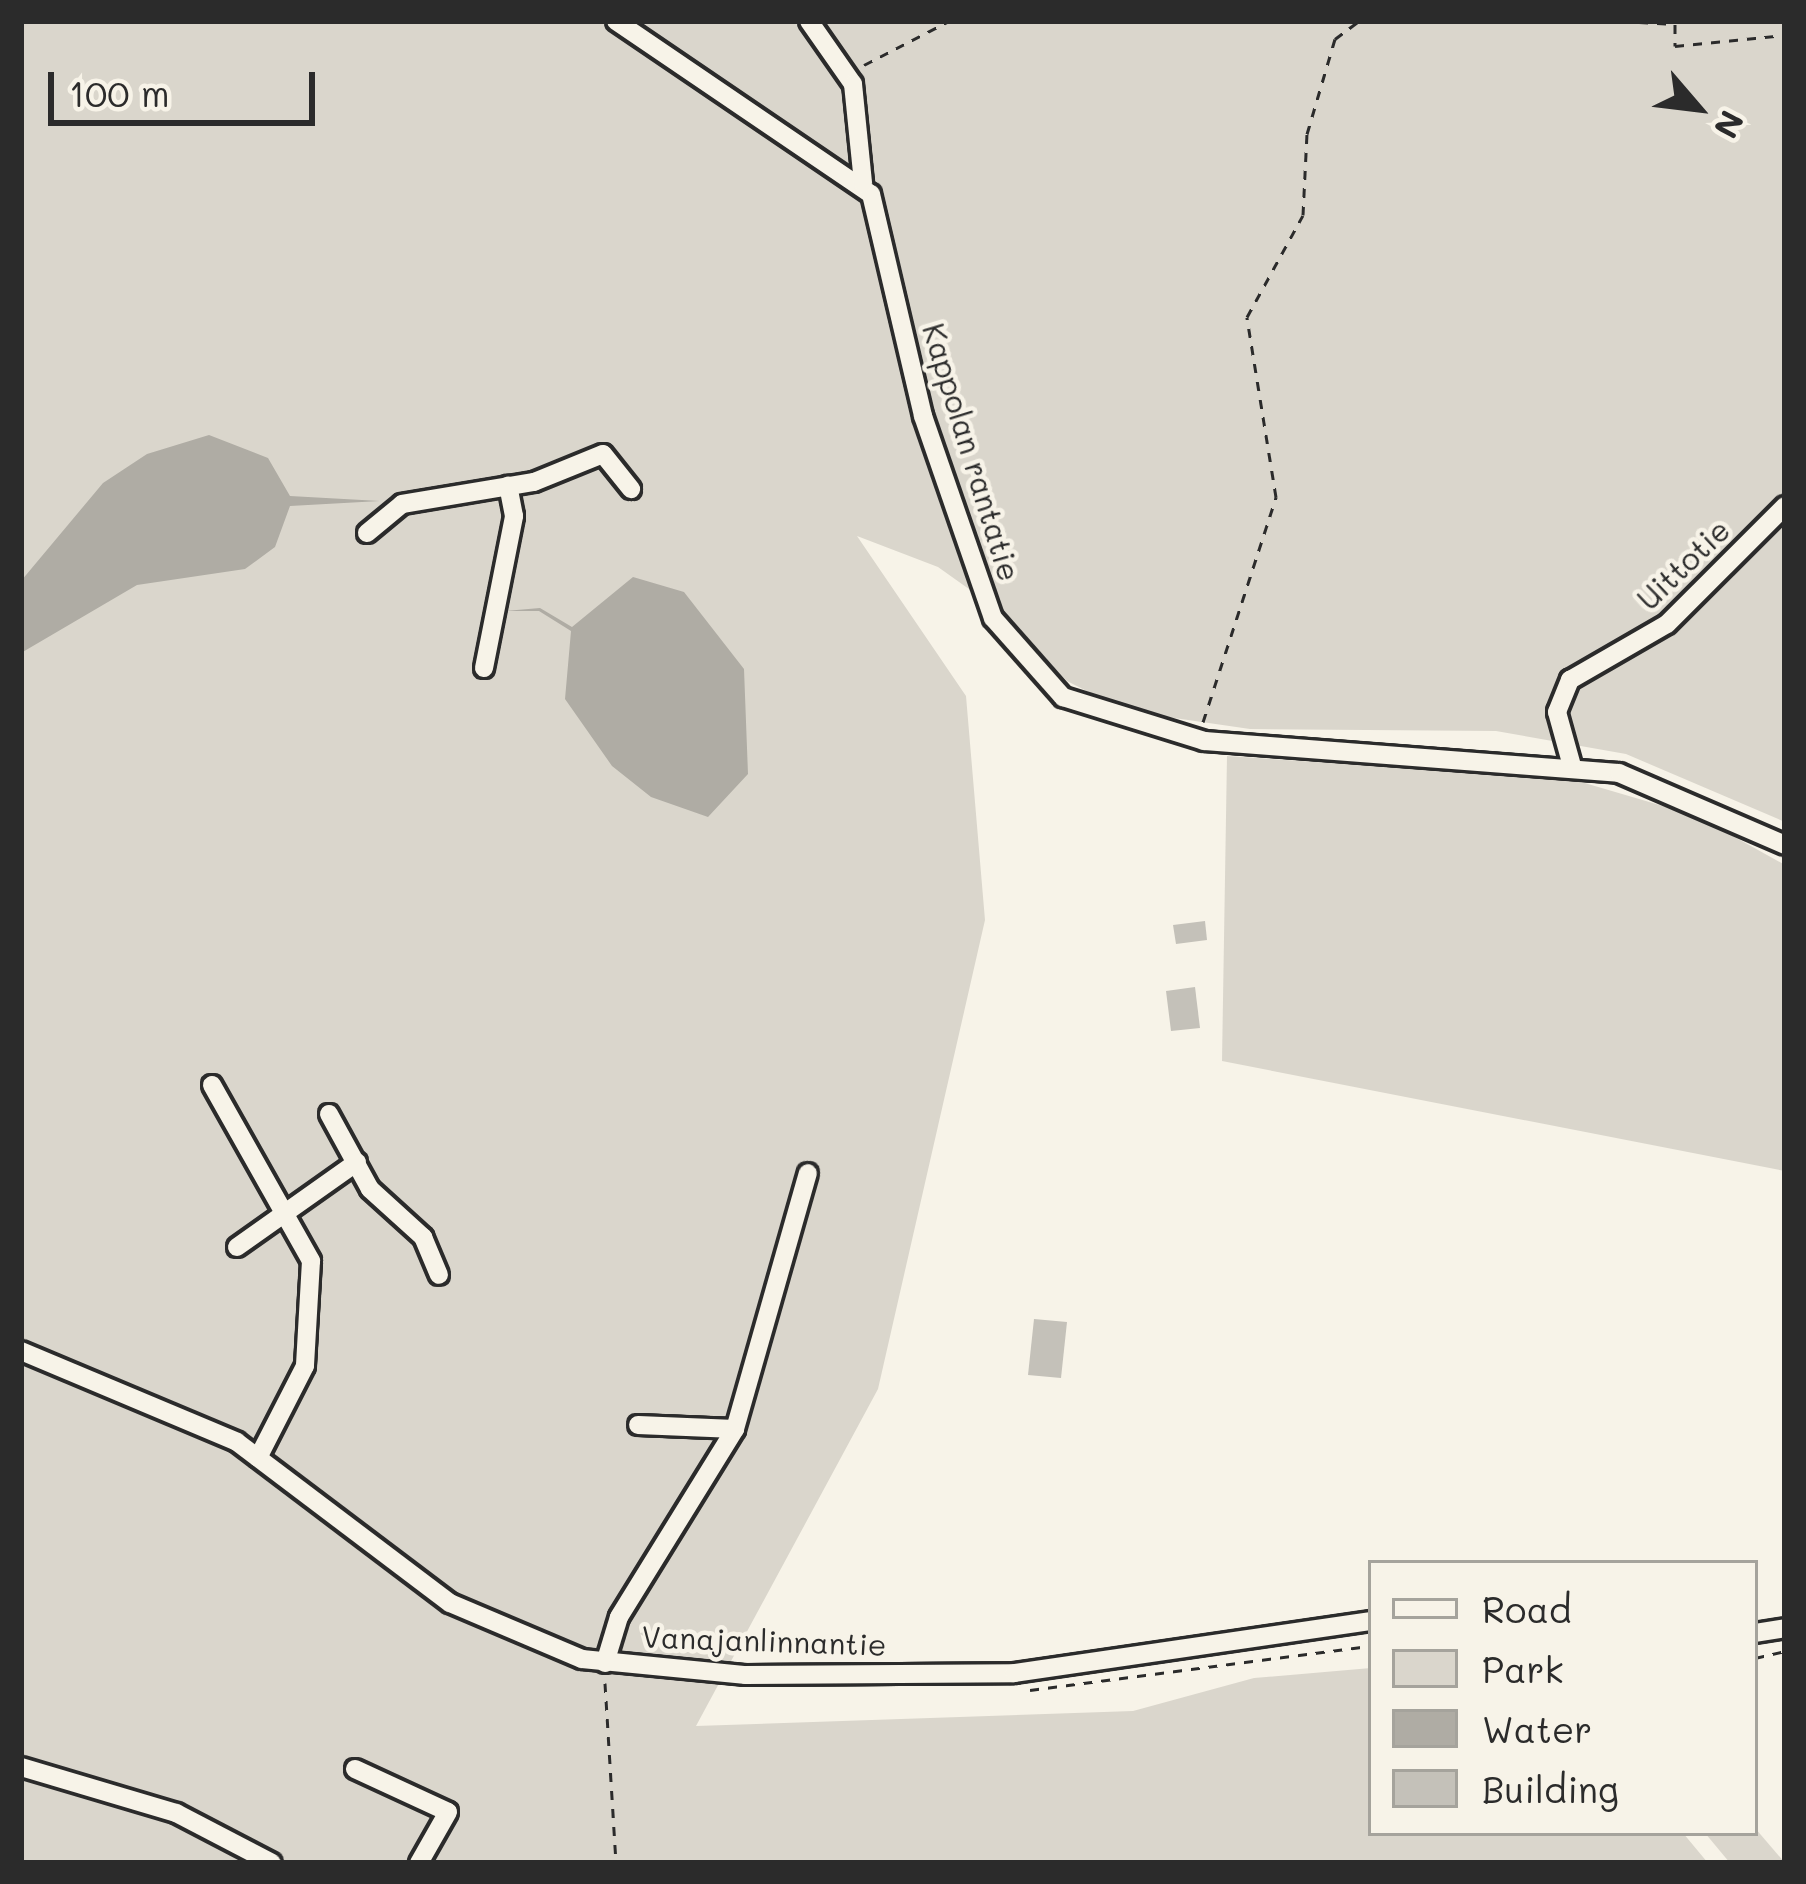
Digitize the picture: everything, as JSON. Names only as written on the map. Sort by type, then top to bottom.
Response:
[{"type":"street","points":[[616,21],[863,183]]},
{"type":"street","name":"Kappolan rantatie","points":[[808,21],[846,73],[865,132],[863,183],[923,416],[993,618],[1064,697],[1198,740],[1572,766],[1679,795],[1785,845]]},
{"type":"street","points":[[367,533],[402,504],[508,486],[603,454],[631,489]]},
{"type":"street","points":[[484,668],[514,516],[508,486]]},
{"type":"street","name":"Uittotie","points":[[1572,766],[1557,712],[1570,680],[1667,624],[1785,506]]},
{"type":"street","points":[[212,1085],[311,1261],[314,1318],[296,1394],[258,1458]]},
{"type":"street","points":[[329,1114],[357,1162],[423,1237],[439,1274]]},
{"type":"street","points":[[237,1247],[284,1209],[357,1162]]},
{"type":"street","points":[[610,1669],[667,1531],[735,1429],[808,1173]]},
{"type":"street","name":"Vanajanlinnantie","points":[[21,1351],[168,1406],[258,1458],[450,1603],[610,1669],[746,1675],[1015,1673],[1368,1621]]},
{"type":"street","points":[[638,1425],[735,1429]]},
{"type":"street","points":[[21,1767],[176,1813],[272,1863]]},
{"type":"street","points":[[355,1769],[448,1812],[419,1863]]},
{"type":"path","points":[[846,73],[949,21]]},
{"type":"path","points":[[1198,740],[1276,497],[1247,317],[1303,215],[1307,134],[1335,39],[1359,21]]},
{"type":"path","points":[[1621,21],[1675,24],[1675,46],[1785,35]]},
{"type":"path","points":[[1007,1691],[1368,1646]]},
{"type":"path","points":[[610,1669],[616,1863]]},
{"type":"green space","points":[[21,21],[1785,21],[1785,822],[1626,754],[1496,731],[1250,729],[1126,711],[1067,681],[1004,614],[938,567],[857,536],[966,696],[985,920],[878,1389],[696,1726],[1133,1711],[1254,1678],[1368,1668],[1368,1836],[1686,1836],[1708,1863],[21,1863]]},
{"type":"green space","points":[[1227,756],[1571,779],[1697,816],[1785,865],[1785,1171],[1222,1061]]},
{"type":"green space","points":[[1758,1832],[1785,1863],[1730,1863],[1708,1836],[1758,1836]]},
{"type":"water","points":[[209,435],[268,458],[290,496],[380,501],[290,506],[275,547],[245,569],[137,585],[21,653],[21,581],[103,483],[147,454]]},
{"type":"water","points":[[633,577],[684,592],[744,669],[748,774],[708,817],[651,797],[612,766],[565,699],[571,631],[539,611],[506,611],[540,608],[572,627]]},
{"type":"building","points":[[1205,921],[1207,940],[1176,944],[1173,925]]},
{"type":"building","points":[[1195,987],[1200,1028],[1171,1031],[1166,991]]},
{"type":"building","points":[[1034,1319],[1067,1322],[1061,1378],[1028,1375]]}]
